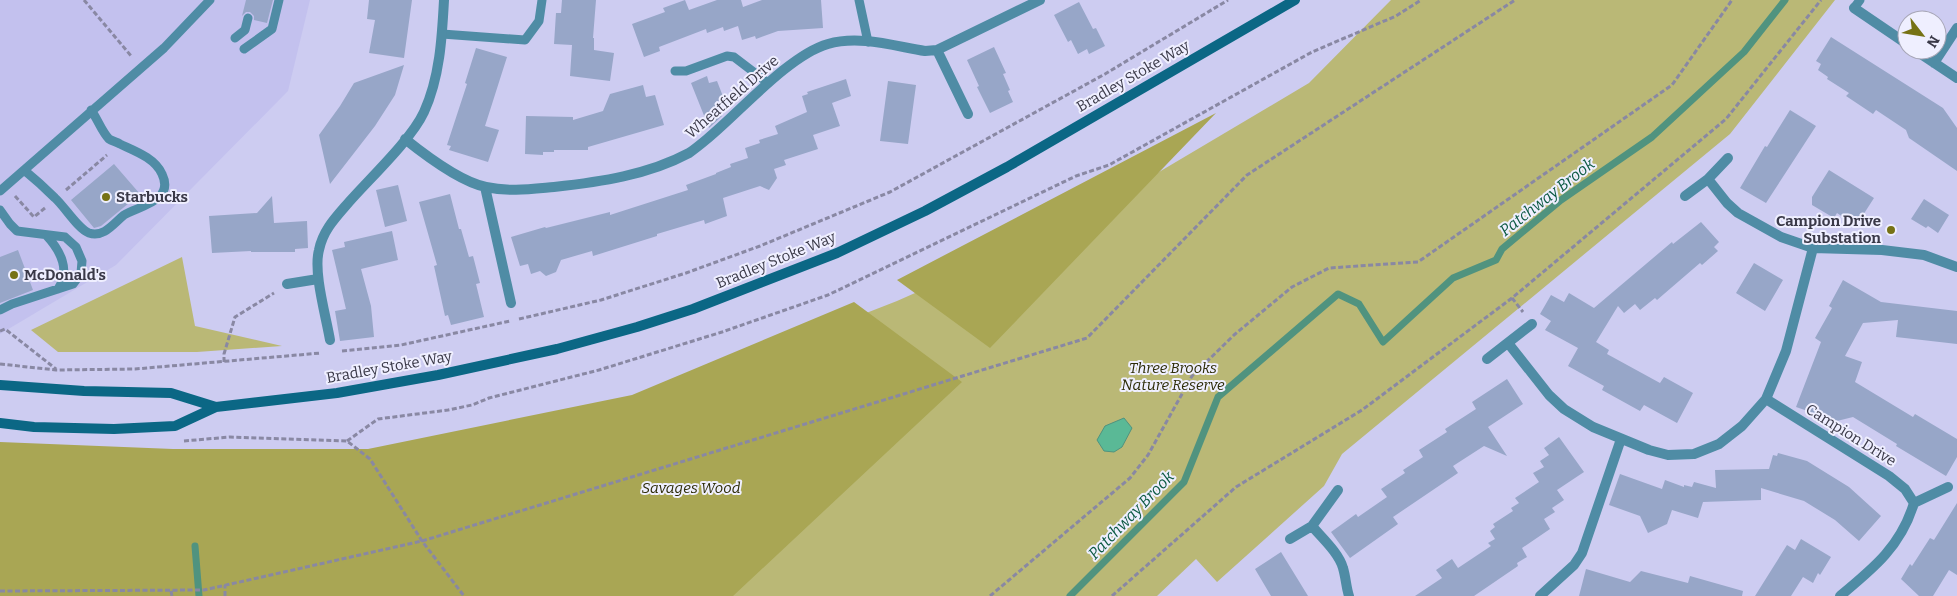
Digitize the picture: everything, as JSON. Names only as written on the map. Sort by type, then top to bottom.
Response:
[{"type":"street","points":[[330,340],[318,278],[318,252],[324,235],[334,220],[405,140],[424,113],[434,84],[442,34],[444,0]]},
{"type":"street","name":"Wheatfield Drive","points":[[405,140],[469,181],[485,187],[516,191],[619,178],[648,170],[690,152],[768,84],[804,56],[827,44],[853,40],[925,51],[937,50],[1040,0]]},
{"type":"street","name":"Bradley Stoke Way","points":[[0,423],[34,427],[114,430],[175,426],[216,407],[337,393],[438,375],[557,349],[637,327],[742,291],[837,252],[925,211],[1007,167],[1295,0]]},
{"type":"street","points":[[1857,4],[1897,36]]},
{"type":"street","points":[[1934,63],[1957,28]]},
{"type":"street","points":[[937,50],[968,114]]},
{"type":"street","points":[[1930,60],[1957,78]]},
{"type":"street","points":[[1686,196],[1708,179],[1728,158]]},
{"type":"street","points":[[1708,179],[1727,203],[1738,213],[1781,237],[1813,248],[1882,250],[1924,255],[1957,267]]},
{"type":"street","points":[[485,187],[511,303]]},
{"type":"street","points":[[1508,343],[1549,395],[1564,410],[1593,427],[1649,450],[1668,455],[1694,454],[1719,444],[1742,426],[1766,399],[1786,351],[1813,248]]},
{"type":"street","points":[[287,284],[318,278]]},
{"type":"street","points":[[1487,359],[1532,324]]},
{"type":"street","name":"Bradley Stoke Way","points":[[0,385],[84,391],[171,393],[216,407]]},
{"type":"street","name":"Campion Drive","points":[[1766,399],[1889,476],[1905,489],[1914,503]]},
{"type":"street","points":[[1540,596],[1574,565],[1582,553],[1622,439]]},
{"type":"street","points":[[1840,596],[1878,565],[1910,518],[1914,503],[1948,487]]},
{"type":"street","points":[[1290,539],[1312,526],[1338,490]]},
{"type":"street","points":[[1312,526],[1336,554],[1343,567],[1349,596]]},
{"type":"lane","points":[[3,188],[164,48],[210,0]]},
{"type":"lane","points":[[244,49],[272,29],[279,0]]},
{"type":"lane","points":[[442,34],[525,40],[539,21],[542,0]]},
{"type":"lane","points":[[860,0],[868,42]]},
{"type":"lane","points":[[235,38],[245,30],[248,18]]},
{"type":"lane","points":[[675,71],[686,71],[727,56],[734,57],[768,84]]},
{"type":"lane","points":[[24,170],[56,198],[87,232],[96,235],[108,230],[124,216],[150,205],[160,197],[164,187],[163,175],[157,167],[150,160],[109,139],[91,110]]},
{"type":"lane","points":[[0,210],[17,231],[65,236],[76,247],[82,261],[81,273],[73,284],[12,304],[0,310]]},
{"type":"lane","points":[[46,235],[59,249],[63,264],[64,280],[58,289]]},
{"type":"path","points":[[84,0],[141,68]]},
{"type":"path","points":[[334,352],[402,345],[600,300],[686,274],[760,246],[890,192],[1105,74],[1228,0]]},
{"type":"path","points":[[0,591],[204,590],[422,541],[1087,338],[1247,175],[1516,0]]},
{"type":"path","points":[[990,596],[1130,478],[1148,456],[1192,376],[1234,335],[1292,287],[1329,268],[1418,262],[1672,85],[1732,0]]},
{"type":"path","points":[[1112,596],[1236,487],[1362,410],[1512,298],[1726,119],[1821,0]]},
{"type":"path","points":[[3,188],[34,217],[109,154],[103,147]]},
{"type":"path","points":[[224,362],[224,354],[236,317],[287,284]]},
{"type":"path","points":[[0,331],[5,329],[56,370]]},
{"type":"path","points":[[0,364],[56,370],[135,369],[324,353]]},
{"type":"path","points":[[176,441],[230,437],[347,441],[370,459],[422,541],[464,596]]},
{"type":"path","points":[[225,585],[225,596]]},
{"type":"path","points":[[171,591],[172,596]]},
{"type":"path","points":[[191,596],[194,591]]},
{"type":"shaded area","points":[[0,0],[310,0],[288,91],[116,265],[0,334]]},
{"type":"shaded area","points":[[1124,418],[1132,428],[1122,447],[1114,452],[1104,451],[1097,440],[1105,426]]},
{"type":"green space","name":"Three Brooks Nature Reserve","points":[[1391,0],[1835,0],[1730,134],[1342,454],[1324,486],[1217,582],[1196,559],[1157,596],[0,596],[370,459],[594,414],[792,342],[897,301],[1073,223],[1309,83]]},
{"type":"green space","points":[[1216,113],[990,348],[897,280]]},
{"type":"green space","points":[[182,257],[195,326],[282,346],[197,352],[58,352],[31,330]]},
{"type":"green space","name":"Savages Wood","points":[[854,302],[962,382],[733,596],[0,596],[0,442],[173,449],[368,449],[632,395]]},
{"type":"building","points":[[246,0],[273,0],[267,23],[254,20],[254,16],[250,12],[246,12],[242,16]]},
{"type":"building","points":[[369,0],[412,0],[404,58],[369,53],[375,20],[367,19]]},
{"type":"building","points":[[562,0],[596,0],[594,50],[614,53],[610,81],[570,76],[572,45],[554,44],[556,13],[561,13]]},
{"type":"building","points":[[685,0],[689,10],[717,0],[741,0],[743,7],[762,0],[821,0],[823,28],[778,31],[756,39],[755,36],[742,40],[738,26],[724,31],[723,27],[707,33],[706,29],[659,47],[660,51],[644,57],[632,24],[665,12],[663,8]]},
{"type":"building","points":[[1079,2],[1093,29],[1096,28],[1105,46],[1089,54],[1087,49],[1078,54],[1071,40],[1068,42],[1054,15]]},
{"type":"building","points":[[1831,37],[1943,108],[1957,128],[1957,171],[1909,138],[1906,130],[1876,110],[1873,114],[1846,96],[1849,93],[1827,79],[1828,77],[1818,70],[1821,64],[1816,61]]},
{"type":"building","points":[[994,47],[1006,73],[1003,74],[1013,102],[990,113],[977,87],[979,86],[967,60]]},
{"type":"building","points":[[476,48],[507,57],[485,126],[499,130],[488,162],[449,150],[451,146],[447,145],[467,84],[465,83]]},
{"type":"building","points":[[404,65],[395,95],[375,126],[330,184],[319,135],[354,83]]},
{"type":"building","points":[[707,76],[709,83],[717,81],[724,99],[716,102],[722,116],[709,128],[691,83]]},
{"type":"building","points":[[846,79],[851,96],[832,103],[840,126],[813,135],[818,149],[784,160],[786,165],[774,169],[777,178],[769,190],[760,186],[723,198],[727,216],[705,224],[704,220],[657,234],[657,236],[593,256],[592,251],[561,260],[556,272],[546,276],[540,271],[531,274],[528,264],[520,266],[511,237],[610,212],[610,215],[688,190],[686,185],[716,174],[731,167],[730,164],[748,158],[745,148],[760,143],[759,140],[778,134],[775,126],[807,112],[802,96],[808,94],[807,92]]},
{"type":"building","points":[[888,81],[916,85],[908,144],[880,141]]},
{"type":"building","points":[[643,85],[646,97],[655,95],[664,125],[588,147],[588,150],[554,150],[554,152],[543,152],[543,155],[525,154],[526,116],[573,117],[573,120],[603,111],[610,94]]},
{"type":"building","points":[[1790,110],[1816,126],[1766,203],[1740,188],[1765,146],[1767,147]]},
{"type":"building","name":"Starbucks","points":[[114,164],[140,194],[101,226],[94,228],[71,200]]},
{"type":"building","points":[[1829,170],[1874,198],[1856,226],[1837,213],[1834,218],[1812,205],[1812,197]]},
{"type":"building","points":[[398,185],[407,221],[385,227],[376,190]]},
{"type":"building","points":[[450,194],[469,257],[473,256],[480,283],[476,284],[484,317],[451,325],[448,315],[445,316],[434,266],[437,265],[419,202]]},
{"type":"building","points":[[272,196],[274,223],[307,221],[308,248],[295,249],[295,252],[251,251],[212,253],[209,216],[257,213]]},
{"type":"building","points":[[1924,199],[1949,215],[1938,233],[1928,226],[1926,228],[1911,219]]},
{"type":"building","points":[[1701,222],[1719,242],[1714,247],[1718,251],[1702,265],[1700,263],[1657,300],[1655,298],[1640,310],[1635,304],[1624,313],[1618,306],[1596,342],[1609,350],[1607,354],[1660,383],[1664,377],[1693,393],[1677,423],[1644,405],[1640,411],[1602,390],[1604,386],[1568,366],[1578,348],[1545,330],[1551,321],[1540,314],[1551,295],[1564,302],[1569,293],[1594,308],[1672,242],[1673,244]]},
{"type":"building","points":[[392,231],[398,260],[361,269],[371,306],[374,337],[340,341],[335,311],[346,309],[332,250],[345,247],[344,242]]},
{"type":"building","name":"McDonald's","points":[[18,250],[33,290],[0,303],[0,257]]},
{"type":"building","points":[[1754,263],[1783,280],[1765,311],[1736,293]]},
{"type":"building","points":[[1843,280],[1881,302],[1957,311],[1957,344],[1896,337],[1898,320],[1863,323],[1845,356],[1862,362],[1855,382],[1913,417],[1915,414],[1957,439],[1957,457],[1946,476],[1853,417],[1837,421],[1796,407],[1821,342],[1815,338],[1832,308],[1829,306]]},
{"type":"building","points":[[1507,379],[1523,404],[1488,427],[1507,456],[1484,446],[1453,466],[1458,473],[1393,517],[1398,524],[1350,558],[1331,532],[1356,514],[1358,517],[1387,497],[1381,489],[1405,473],[1403,470],[1423,457],[1419,450],[1447,432],[1445,429],[1476,409],[1472,402]]},
{"type":"building","points":[[1559,437],[1584,472],[1557,490],[1564,500],[1552,508],[1555,512],[1544,519],[1550,529],[1522,548],[1527,557],[1517,563],[1518,566],[1474,596],[1415,596],[1442,578],[1436,570],[1452,559],[1458,568],[1491,546],[1488,543],[1495,539],[1490,531],[1495,527],[1493,524],[1513,511],[1511,508],[1519,503],[1515,498],[1539,482],[1533,473],[1544,467],[1540,461],[1549,455],[1544,448]]},
{"type":"building","points":[[1778,453],[1807,461],[1849,487],[1881,516],[1859,541],[1835,520],[1804,501],[1761,488],[1761,500],[1703,502],[1698,518],[1672,510],[1667,524],[1648,533],[1640,516],[1609,505],[1620,474],[1662,489],[1665,480],[1684,487],[1684,485],[1692,487],[1694,482],[1716,488],[1715,470],[1769,469],[1773,455],[1777,456]]},
{"type":"building","points":[[1957,503],[1957,575],[1949,570],[1933,596],[1919,596],[1901,579],[1930,538],[1934,540]]},
{"type":"building","points":[[1801,539],[1831,557],[1820,575],[1818,573],[1813,583],[1803,577],[1791,596],[1755,596],[1787,545],[1795,550]]},
{"type":"building","points":[[1281,552],[1308,596],[1271,596],[1255,569]]},
{"type":"building","points":[[1586,569],[1630,582],[1641,571],[1688,583],[1690,576],[1743,591],[1742,596],[1579,596]]},
{"type":"waterway","name":"Patchway Brook","points":[[1070,596],[1184,482],[1218,397],[1338,294],[1359,304],[1383,342],[1453,278],[1496,260],[1502,249],[1561,200],[1652,137],[1744,52],[1785,0]]},
{"type":"waterway","points":[[195,546],[199,596]]},
{"type":"place","name":"Starbucks","points":[[106,197]]},
{"type":"place","name":"Campion Drive Substation","points":[[1891,230]]},
{"type":"place","name":"McDonald's","points":[[14,275]]}]
